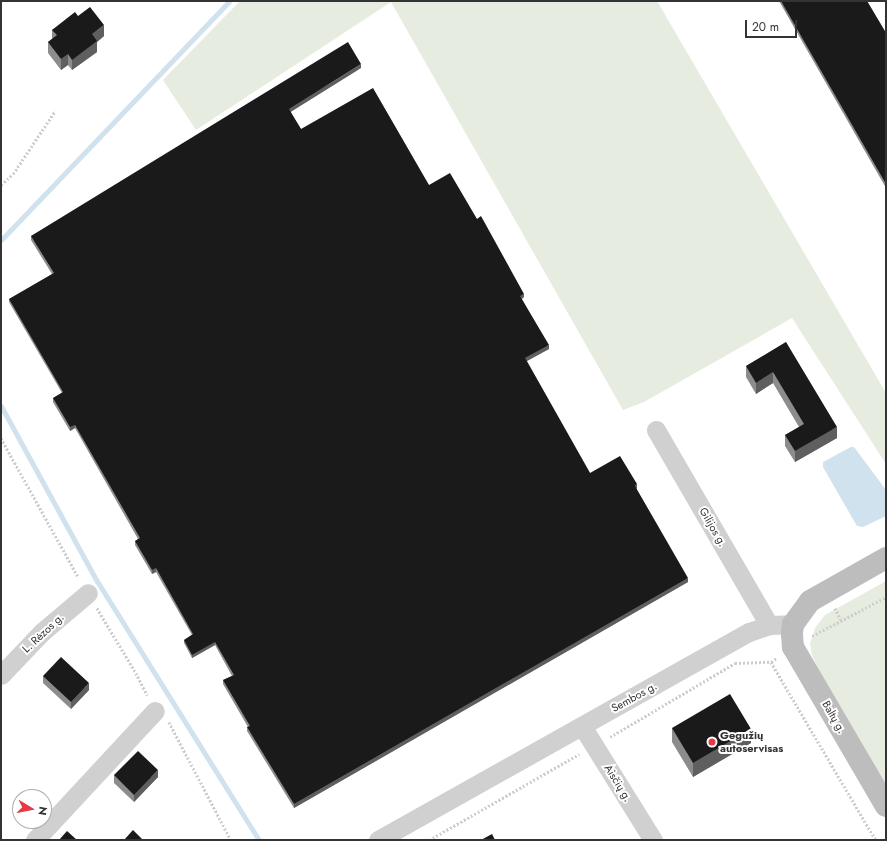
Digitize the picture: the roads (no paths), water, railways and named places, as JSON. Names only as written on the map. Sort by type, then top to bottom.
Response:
[{"type":"main road","points":[[793,624],[810,601],[886,558]]},
{"type":"main road","name":"Baltų g.","points":[[793,624],[793,647],[886,806]]},
{"type":"street","name":"Gilijos g.","points":[[656,430],[769,625]]},
{"type":"street","name":"L. Rėzos g.","points":[[1,675],[42,632],[88,593]]},
{"type":"street","name":"Sembos g.","points":[[378,840],[749,632],[769,625],[793,624]]},
{"type":"street","points":[[34,840],[154,712]]},
{"type":"street","name":"Aisčių g.","points":[[582,726],[653,840]]},
{"type":"water","points":[[851,447],[854,447],[886,490],[886,516],[863,527],[857,526],[823,467],[823,462]]},
{"type":"waterway","points":[[1,240],[229,1]]},
{"type":"waterway","points":[[1,406],[97,581],[259,840]]},
{"type":"place","name":"Gegužių autoservisas","points":[[712,742]]}]
